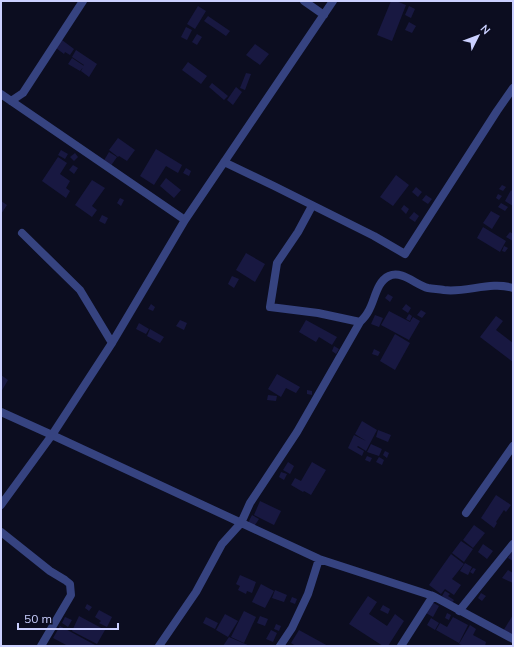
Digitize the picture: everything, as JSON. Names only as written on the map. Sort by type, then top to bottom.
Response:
[{"type":"street","points":[[11,101],[23,94],[83,1]]},
{"type":"street","points":[[304,1],[324,15]]},
{"type":"street","points":[[1,505],[52,434],[112,343],[185,220],[333,1]]},
{"type":"street","points":[[224,162],[374,236],[404,254],[513,88]]},
{"type":"street","points":[[1,94],[185,220]]},
{"type":"street","points":[[312,206],[298,232],[277,263],[270,306],[318,313],[360,322]]},
{"type":"street","points":[[22,233],[80,290],[112,343]]},
{"type":"street","points":[[159,646],[196,592],[222,544],[241,523],[250,504],[297,432],[360,322],[368,313],[382,282],[388,276],[395,274],[412,280],[427,288],[450,291],[492,286],[506,286],[513,288]]},
{"type":"street","points":[[1,412],[52,434],[319,559],[433,596],[513,639]]},
{"type":"street","points":[[466,513],[513,446]]},
{"type":"street","points":[[1,532],[50,572],[70,584],[71,595],[41,646]]},
{"type":"street","points":[[459,611],[513,544]]},
{"type":"street","points":[[280,646],[292,628],[308,594],[319,559]]},
{"type":"street","points":[[401,646],[433,596]]},
{"type":"building","points":[[391,1],[396,1],[406,5],[392,41],[377,35]]},
{"type":"building","points":[[198,6],[206,11],[195,29],[187,24]]},
{"type":"building","points":[[409,6],[415,9],[411,18],[405,15]]},
{"type":"building","points":[[208,16],[230,31],[226,36],[204,21]]},
{"type":"building","points":[[409,22],[416,26],[412,33],[405,30]]},
{"type":"building","points":[[186,27],[192,30],[187,40],[181,37]]},
{"type":"building","points":[[197,34],[202,37],[197,45],[192,42]]},
{"type":"building","points":[[62,40],[74,49],[70,55],[65,52],[64,54],[56,48]]},
{"type":"building","points":[[255,44],[269,54],[260,65],[246,55]]},
{"type":"building","points":[[76,50],[97,64],[89,77],[81,71],[84,65],[72,57]]},
{"type":"building","points":[[72,58],[84,66],[80,71],[68,64]]},
{"type":"building","points":[[188,62],[207,76],[201,84],[182,70]]},
{"type":"building","points":[[246,73],[251,74],[245,90],[240,88]]},
{"type":"building","points":[[212,83],[228,96],[224,100],[209,87]]},
{"type":"building","points":[[236,87],[242,92],[233,105],[227,100]]},
{"type":"building","points":[[118,138],[135,150],[127,161],[119,156],[118,157],[109,150]]},
{"type":"building","points":[[156,149],[182,165],[178,173],[166,166],[154,185],[140,176]]},
{"type":"building","points":[[61,150],[68,154],[65,159],[58,155]]},
{"type":"building","points":[[109,152],[117,157],[110,167],[103,162]]},
{"type":"building","points":[[75,153],[78,157],[74,161],[70,157]]},
{"type":"building","points":[[58,157],[67,163],[60,174],[70,181],[66,188],[70,191],[66,198],[42,181]]},
{"type":"building","points":[[73,165],[78,168],[74,174],[69,170]]},
{"type":"building","points":[[186,168],[191,171],[189,176],[183,173]]},
{"type":"building","points":[[396,175],[409,185],[393,206],[380,197]]},
{"type":"building","points":[[166,178],[181,190],[174,198],[160,186]]},
{"type":"building","points":[[92,180],[105,188],[92,206],[97,210],[92,217],[75,205]]},
{"type":"building","points":[[502,185],[506,187],[503,191],[499,189]]},
{"type":"building","points":[[416,187],[422,192],[418,197],[412,192]]},
{"type":"building","points":[[511,190],[513,192],[513,206],[505,201]]},
{"type":"building","points":[[498,194],[502,196],[499,200],[496,198]]},
{"type":"building","points":[[426,195],[432,199],[428,204],[422,200]]},
{"type":"building","points":[[120,198],[124,200],[121,206],[117,203]]},
{"type":"building","points":[[1,201],[7,205],[1,214]]},
{"type":"building","points":[[501,203],[508,207],[505,211],[498,207]]},
{"type":"building","points":[[404,205],[409,209],[406,214],[401,209]]},
{"type":"building","points":[[491,211],[500,216],[492,229],[483,223]]},
{"type":"building","points":[[414,212],[419,216],[415,222],[409,218]]},
{"type":"building","points":[[102,215],[108,218],[105,224],[99,221]]},
{"type":"building","points":[[483,227],[506,241],[500,252],[477,238]]},
{"type":"building","points":[[510,232],[513,234],[513,241],[506,237]]},
{"type":"building","points":[[504,246],[508,248],[505,252],[502,251]]},
{"type":"building","points":[[246,253],[265,264],[255,282],[236,270]]},
{"type":"building","points":[[232,276],[239,279],[234,288],[228,284]]},
{"type":"building","points":[[388,294],[393,297],[390,302],[385,298]]},
{"type":"building","points":[[151,304],[155,307],[153,311],[148,309]]},
{"type":"building","points":[[406,304],[411,308],[408,313],[402,309]]},
{"type":"building","points":[[421,310],[426,313],[422,318],[417,315]]},
{"type":"building","points":[[389,311],[410,322],[413,317],[420,321],[409,340],[381,325]]},
{"type":"building","points":[[409,314],[412,316],[410,321],[406,319]]},
{"type":"building","points":[[375,315],[383,318],[379,327],[371,324]]},
{"type":"building","points":[[496,316],[503,321],[496,330],[513,343],[513,362],[480,337]]},
{"type":"building","points":[[180,320],[187,323],[184,330],[176,326]]},
{"type":"building","points":[[306,320],[337,337],[332,345],[319,337],[316,342],[299,332]]},
{"type":"building","points":[[139,323],[149,329],[146,334],[136,329]]},
{"type":"building","points":[[150,329],[164,337],[160,343],[147,336]]},
{"type":"building","points":[[395,334],[410,343],[395,370],[380,361]]},
{"type":"building","points":[[334,346],[339,349],[336,354],[332,351]]},
{"type":"building","points":[[374,349],[380,352],[378,356],[372,354]]},
{"type":"building","points":[[277,374],[300,387],[296,393],[286,388],[281,397],[268,389]]},
{"type":"building","points":[[1,375],[8,380],[1,392]]},
{"type":"building","points":[[307,390],[312,391],[312,395],[307,394]]},
{"type":"building","points":[[268,395],[277,396],[276,401],[267,400]]},
{"type":"building","points":[[362,421],[377,430],[366,451],[358,446],[357,447],[364,451],[362,456],[348,448],[354,435],[366,441],[355,434]]},
{"type":"building","points":[[378,430],[391,435],[388,442],[376,437]]},
{"type":"building","points":[[371,444],[382,449],[379,456],[367,452]]},
{"type":"building","points":[[385,451],[389,453],[387,458],[383,455]]},
{"type":"building","points":[[367,456],[372,458],[370,462],[365,460]]},
{"type":"building","points":[[379,457],[384,460],[382,465],[376,462]]},
{"type":"building","points":[[288,462],[294,466],[290,474],[283,470]]},
{"type":"building","points":[[312,462],[326,470],[311,495],[291,485],[295,478],[301,481]]},
{"type":"building","points":[[281,472],[287,474],[284,480],[279,477]]},
{"type":"building","points":[[496,495],[511,505],[506,512],[504,510],[494,528],[481,518]]},
{"type":"building","points":[[260,501],[281,511],[274,525],[254,515]]},
{"type":"building","points":[[252,515],[259,519],[253,528],[247,525]]},
{"type":"building","points":[[474,525],[485,533],[473,548],[463,540]]},
{"type":"building","points":[[461,541],[473,549],[464,562],[452,553]]},
{"type":"building","points":[[483,544],[493,551],[487,559],[478,552]]},
{"type":"building","points":[[512,551],[513,552],[513,561],[508,558]]},
{"type":"building","points":[[451,554],[464,564],[452,579],[461,585],[454,595],[445,589],[441,594],[429,585]]},
{"type":"building","points":[[465,563],[472,567],[468,575],[460,571]]},
{"type":"building","points":[[473,568],[476,569],[473,574],[470,572]]},
{"type":"building","points":[[508,570],[513,573],[513,583],[502,578]]},
{"type":"building","points":[[240,575],[256,582],[252,593],[247,591],[246,594],[238,590],[240,586],[236,584]]},
{"type":"building","points":[[261,584],[274,591],[265,608],[252,602]]},
{"type":"building","points":[[275,590],[287,595],[284,602],[272,598]]},
{"type":"building","points":[[445,591],[450,594],[448,596],[454,600],[452,603],[442,596]]},
{"type":"building","points":[[481,593],[486,596],[482,601],[478,598]]},
{"type":"building","points":[[368,596],[377,602],[369,614],[387,626],[395,614],[404,621],[388,646],[383,646],[349,624]]},
{"type":"building","points":[[292,597],[297,599],[295,604],[290,602]]},
{"type":"building","points":[[432,602],[439,606],[433,617],[426,613]]},
{"type":"building","points":[[87,604],[92,607],[89,611],[85,608]]},
{"type":"building","points":[[383,605],[390,609],[388,614],[380,610]]},
{"type":"building","points":[[99,610],[112,617],[107,627],[99,623],[101,621],[95,617]]},
{"type":"building","points":[[244,611],[256,617],[244,643],[231,637]]},
{"type":"building","points":[[447,613],[451,615],[449,620],[445,618]]},
{"type":"building","points":[[225,614],[238,621],[228,637],[216,630]]},
{"type":"building","points":[[513,615],[513,634],[511,636],[503,631]]},
{"type":"building","points":[[79,616],[105,630],[97,644],[72,631]]},
{"type":"building","points":[[260,616],[268,619],[265,626],[257,623]]},
{"type":"building","points":[[65,617],[72,620],[68,627],[62,623]]},
{"type":"building","points":[[206,617],[218,623],[215,629],[203,623]]},
{"type":"building","points":[[453,617],[468,625],[459,643],[436,630],[440,623],[447,627]]},
{"type":"building","points":[[431,618],[439,623],[435,630],[427,625]]},
{"type":"building","points":[[276,624],[281,626],[279,631],[274,629]]},
{"type":"building","points":[[470,625],[476,629],[473,635],[486,642],[485,646],[464,646],[459,644]]},
{"type":"building","points":[[60,626],[95,646],[68,646],[53,638]]},
{"type":"building","points":[[271,630],[277,633],[273,642],[266,639]]},
{"type":"building","points":[[299,630],[328,646],[296,646],[291,643]]},
{"type":"building","points":[[229,637],[250,646],[223,646]]}]
